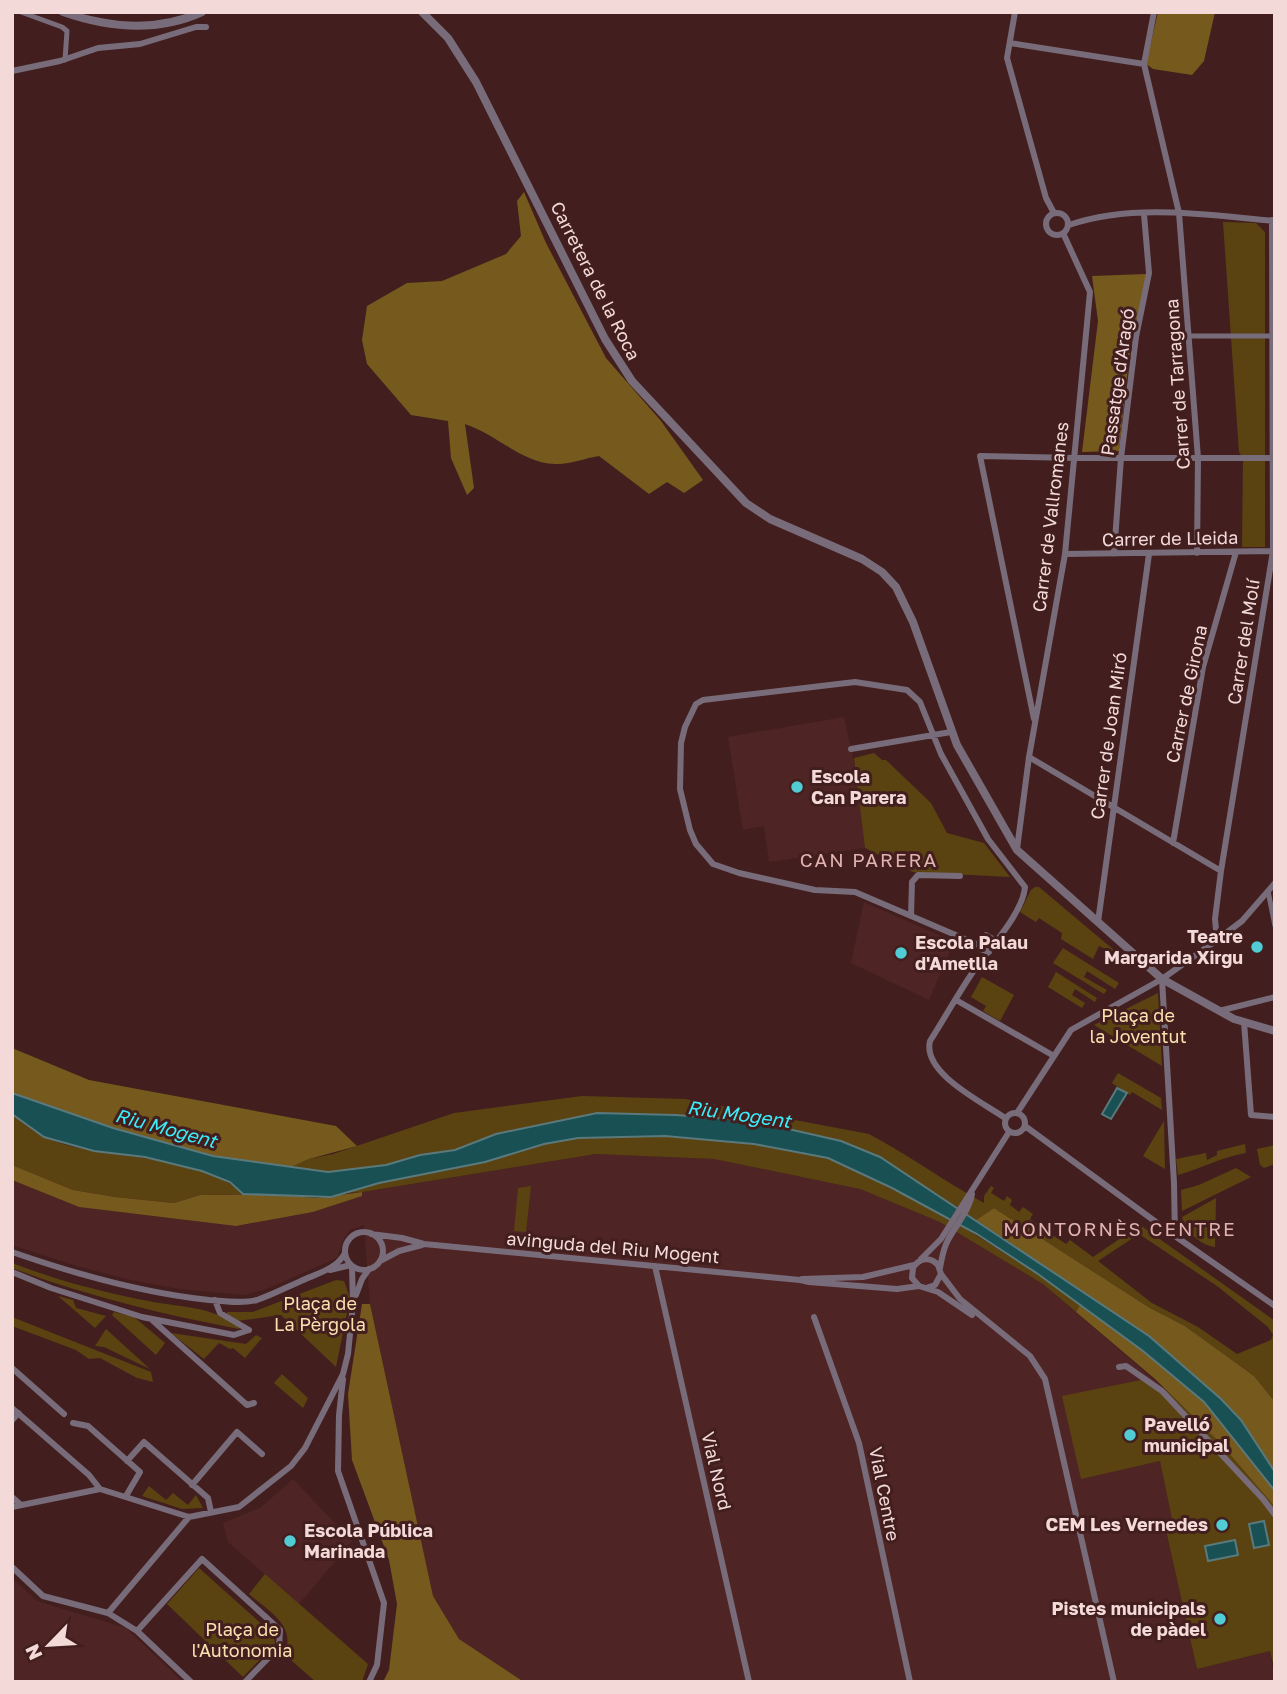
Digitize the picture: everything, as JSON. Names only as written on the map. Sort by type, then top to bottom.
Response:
[{"type":"street","points":[[20,12],[67,31],[65,60]]},
{"type":"street","points":[[63,12],[94,22],[143,26],[174,22],[202,12]]},
{"type":"street","name":"Carretera de la Roca","points":[[422,12],[448,38],[476,82],[605,339],[632,381],[746,503],[770,519],[862,559],[882,572],[896,587],[913,622],[951,732]]},
{"type":"street","points":[[1015,12],[1007,58],[1046,198],[1054,213]]},
{"type":"street","points":[[1010,43],[1144,64],[1154,12]]},
{"type":"street","points":[[12,71],[65,60],[97,48],[140,44],[196,27],[206,27]]},
{"type":"street","name":"Carrer de Tarragona","points":[[1144,64],[1180,213],[1198,458],[1197,553]]},
{"type":"street","points":[[1069,225],[1065,215],[1054,213],[1048,217],[1047,228],[1056,235],[1063,233],[1069,225],[1094,219],[1144,214],[1180,213],[1273,221]]},
{"type":"street","name":"Passatge d'Aragó","points":[[1114,554],[1121,458],[1138,321],[1149,273],[1144,214]]},
{"type":"street","name":"Carrer del Molí","points":[[1217,940],[1215,919],[1220,871],[1274,551],[1273,221]]},
{"type":"street","name":"Carrer de Vallromanes","points":[[1017,850],[1029,757],[1065,554],[1090,292],[1063,233]]},
{"type":"street","points":[[1189,336],[1272,336]]},
{"type":"street","points":[[1035,724],[980,456],[1274,458]]},
{"type":"street","name":"Carrer de Lleida","points":[[1065,554],[1274,551]]},
{"type":"street","name":"Carrer de Girona","points":[[1173,843],[1203,667],[1237,552]]},
{"type":"street","name":"Carrer de Joan Miró","points":[[1098,922],[1149,554]]},
{"type":"street","points":[[991,948],[979,947],[855,892],[815,890],[738,873],[713,864],[696,845],[680,789],[681,744],[696,704],[703,700],[855,682],[907,690],[920,702],[941,754],[988,839],[1025,887],[1024,895],[991,948],[977,966],[930,1041],[928,1050],[937,1069],[1005,1118]]},
{"type":"street","points":[[851,749],[951,732],[992,810],[1017,850],[1162,979],[1219,1011],[1275,1031]]},
{"type":"street","points":[[1029,757],[1220,871]]},
{"type":"street","points":[[911,916],[912,882],[918,875],[960,876]]},
{"type":"street","points":[[1017,1113],[1071,1030],[1162,979],[1217,940],[1242,921],[1275,883]]},
{"type":"street","points":[[1268,891],[1275,926]]},
{"type":"street","points":[[977,966],[980,941],[986,935],[993,939],[991,948]]},
{"type":"street","points":[[1162,979],[1175,1236]]},
{"type":"street","points":[[1219,1011],[1275,997]]},
{"type":"street","points":[[956,1000],[1054,1056]]},
{"type":"street","points":[[1244,1022],[1251,1115],[1275,1117]]},
{"type":"street","points":[[1005,1118],[1017,1113],[1024,1118],[1025,1126],[1275,1306]]},
{"type":"street","points":[[1005,1118],[1005,1128],[1009,1132],[1018,1133],[1025,1126]]},
{"type":"street","points":[[983,1320],[938,1292],[922,1287],[912,1278],[917,1263],[944,1240],[970,1203],[972,1194],[1009,1132]]},
{"type":"street","points":[[12,1252],[127,1286],[184,1297],[233,1302],[257,1300],[325,1271],[340,1261],[351,1237],[361,1233],[371,1234],[378,1238],[382,1245],[380,1261],[369,1269],[362,1279],[353,1304]]},
{"type":"street","name":"avinguda del Riu Mogent","points":[[371,1234],[424,1244],[809,1282],[893,1289],[922,1287]]},
{"type":"street","points":[[922,1287],[935,1285],[941,1271],[944,1240]]},
{"type":"street","name":"avinguda del Riu Mogent","points":[[380,1261],[400,1251],[424,1244]]},
{"type":"street","points":[[345,1253],[352,1266],[353,1304],[339,1415],[338,1471],[384,1604],[377,1665],[369,1682]]},
{"type":"street","points":[[917,1263],[932,1260],[960,1299],[1030,1356],[1045,1379],[1114,1682]]},
{"type":"street","name":"avinguda del Riu Mogent","points":[[800,1280],[863,1277],[917,1263]]},
{"type":"street","points":[[325,1271],[352,1266],[369,1269]]},
{"type":"street","name":"Vial Nord","points":[[655,1266],[749,1682]]},
{"type":"street","points":[[12,1272],[51,1288],[150,1318],[234,1335],[249,1330],[220,1313],[215,1300]]},
{"type":"street","points":[[890,1272],[884,1278],[887,1285],[893,1289]]},
{"type":"street","name":"Vial Centre","points":[[814,1317],[859,1443],[910,1682]]},
{"type":"street","points":[[150,1318],[247,1405],[254,1403]]},
{"type":"street","points":[[1119,1367],[1126,1366],[1162,1391],[1275,1515]]},
{"type":"street","points":[[12,1368],[64,1414]]},
{"type":"street","points":[[12,1507],[100,1489],[189,1517],[239,1507],[291,1466],[305,1448],[343,1374]]},
{"type":"street","points":[[12,1408],[89,1475],[100,1489]]},
{"type":"street","points":[[12,1421],[19,1413]]},
{"type":"street","points":[[73,1423],[88,1426],[140,1472],[125,1496]]},
{"type":"street","points":[[192,1485],[237,1432],[262,1454]]},
{"type":"street","points":[[127,1461],[144,1442],[208,1498],[211,1512]]},
{"type":"street","points":[[12,1497],[21,1505]]},
{"type":"street","points":[[108,1613],[189,1517]]},
{"type":"street","points":[[137,1631],[202,1559],[280,1630],[279,1647],[245,1682]]},
{"type":"street","points":[[12,1567],[43,1596],[108,1613],[137,1631],[191,1682]]},
{"type":"shaded area","points":[[1158,12],[1215,12],[1204,61],[1192,75],[1153,69],[1146,64]]},
{"type":"shaded area","points":[[524,192],[546,243],[606,358],[661,421],[703,480],[684,493],[667,482],[649,494],[599,456],[555,464],[531,459],[465,424],[474,488],[467,495],[451,458],[448,421],[411,415],[367,364],[362,340],[367,306],[407,283],[442,281],[506,254],[521,236],[517,201]]},
{"type":"shaded area","points":[[1146,274],[1139,317],[1133,322],[1119,451],[1082,452],[1098,321],[1092,276]]},
{"type":"shaded area","name":"Escola Can Parera","points":[[844,717],[857,776],[865,848],[769,862],[764,826],[743,830],[728,737]]},
{"type":"shaded area","name":"Escola Palau d'Ametlla","points":[[864,902],[954,942],[929,1000],[851,963]]},
{"type":"shaded area","points":[[12,1048],[89,1080],[336,1126],[357,1146],[309,1159],[289,1168],[213,1156],[113,1128],[12,1093]]},
{"type":"shaded area","points":[[596,1154],[714,1159],[860,1189],[940,1222],[1043,1284],[1167,1391],[1141,1380],[1081,1478],[1160,1461],[1173,1524],[1165,1527],[1197,1669],[1270,1651],[1275,1682],[524,1682],[459,1639],[433,1596],[370,1304],[364,1225],[350,1230],[343,1240],[337,1258],[269,1288],[245,1295],[179,1289],[131,1280],[12,1245],[12,1180],[79,1207],[236,1226],[314,1212],[362,1196],[362,1192]]},
{"type":"shaded area","points":[[12,1165],[73,1190],[174,1203],[200,1195],[264,1194],[317,1198],[362,1192],[362,1196],[313,1212],[236,1226],[79,1207],[12,1180]]},
{"type":"shaded area","points":[[994,1208],[1150,1308],[1185,1326],[1254,1376],[1275,1402],[1275,1472],[1238,1416],[1149,1336],[976,1220]]},
{"type":"shaded area","points":[[362,1304],[370,1304],[433,1596],[459,1639],[524,1682],[383,1682],[389,1670],[397,1604],[389,1560],[352,1460],[348,1394]]},
{"type":"shaded area","points":[[1080,1305],[1143,1351],[1204,1402],[1275,1491],[1275,1507],[1221,1444],[1155,1379],[1076,1312]]},
{"type":"shaded area","name":"Escola Pública Marinada","points":[[293,1479],[352,1541],[299,1604],[228,1542],[223,1523],[260,1508]]},
{"type":"shaded area","points":[[12,1578],[37,1601],[126,1628],[183,1682],[12,1682]]},
{"type":"green space","points":[[1223,222],[1256,223],[1265,232],[1265,547],[1242,547],[1243,458],[1239,452]]},
{"type":"green space","points":[[874,753],[886,760],[931,803],[947,833],[984,843],[1010,877],[913,872],[865,848],[854,758]]},
{"type":"green space","points":[[1035,887],[1039,887],[1121,956],[1099,946],[1093,959],[1061,939],[1062,933],[1039,918],[1036,922],[1020,912]]},
{"type":"green space","points":[[1063,948],[1119,983],[1115,989],[1087,971],[1084,977],[1107,990],[1104,994],[1053,963]]},
{"type":"green space","points":[[1056,972],[1097,998],[1095,1002],[1075,989],[1072,995],[1085,1003],[1082,1008],[1048,987]]},
{"type":"green space","points":[[982,977],[1014,995],[1000,1021],[983,1011],[986,1006],[971,997]]},
{"type":"green space","name":"Plaça de la Joventut","points":[[1158,993],[1162,1066],[1094,1025]]},
{"type":"green space","points":[[1118,1073],[1161,1098],[1162,1110],[1112,1083]]},
{"type":"green space","points":[[582,1096],[685,1099],[869,1134],[984,1203],[984,1196],[991,1186],[994,1188],[991,1193],[1004,1201],[1007,1196],[1012,1200],[1010,1205],[1019,1212],[1023,1207],[1033,1214],[1030,1219],[1045,1229],[1049,1225],[1054,1229],[1051,1234],[1066,1244],[1070,1240],[1093,1257],[1140,1225],[1275,1321],[1275,1402],[1254,1376],[1185,1326],[1150,1308],[994,1208],[976,1220],[880,1157],[597,1113],[496,1134],[455,1150],[420,1155],[386,1165],[335,1172],[289,1168],[309,1159],[333,1154],[454,1113]],"holes":[[[1139,1234],[1217,1286],[1268,1327],[1273,1335],[1271,1340],[1237,1354],[1198,1327],[1152,1303],[1098,1261]]]},
{"type":"green space","points":[[12,1114],[39,1134],[66,1145],[200,1169],[223,1179],[243,1194],[200,1195],[174,1203],[73,1190],[12,1165]]},
{"type":"green space","points":[[1164,1121],[1165,1169],[1143,1156]]},
{"type":"green space","points":[[665,1136],[754,1144],[828,1158],[941,1213],[1038,1274],[1080,1305],[1076,1312],[1043,1284],[940,1222],[860,1189],[714,1159],[596,1154],[345,1193],[379,1183],[485,1162],[544,1144],[578,1138]]},
{"type":"green space","points":[[1245,1144],[1246,1153],[1178,1175],[1176,1159],[1206,1153],[1207,1160],[1217,1155],[1217,1151]]},
{"type":"green space","points":[[1275,1145],[1275,1164],[1264,1168],[1260,1165],[1257,1149]]},
{"type":"green space","points":[[1236,1168],[1251,1177],[1182,1211],[1181,1190]]},
{"type":"green space","points":[[531,1186],[526,1232],[514,1231],[518,1188]]},
{"type":"green space","points":[[1216,1198],[1215,1247],[1194,1236],[1182,1217]]},
{"type":"green space","points":[[12,1263],[96,1290],[196,1308],[240,1327],[239,1329],[181,1317],[96,1296],[12,1268]]},
{"type":"green space","name":"Plaça de La Pèrgola","points":[[336,1280],[344,1281],[350,1298],[336,1367],[281,1315],[237,1321],[227,1315],[227,1312],[253,1312]]},
{"type":"green space","points":[[58,1296],[73,1300],[76,1308],[106,1316],[95,1328]]},
{"type":"green space","points":[[114,1312],[134,1317],[165,1343],[156,1355],[112,1315]]},
{"type":"green space","points":[[12,1317],[151,1372],[153,1382],[137,1378],[100,1358],[89,1359],[76,1350],[12,1326]]},
{"type":"green space","points":[[106,1329],[150,1369],[104,1347],[95,1346]]},
{"type":"green space","points":[[171,1333],[246,1344],[256,1335],[262,1338],[245,1358],[233,1348],[219,1343],[204,1359]]},
{"type":"green space","points":[[282,1374],[308,1398],[303,1408],[274,1383]]},
{"type":"green space","name":"CEM Les Vernedes","points":[[1141,1380],[1167,1391],[1221,1444],[1275,1507],[1275,1672],[1270,1651],[1197,1669],[1165,1526],[1173,1524],[1160,1461],[1081,1479],[1062,1396]]},
{"type":"green space","points":[[149,1486],[166,1500],[173,1493],[188,1505],[196,1495],[203,1508],[182,1509],[142,1496]]},
{"type":"green space","name":"Plaça de l'Autonomia","points":[[199,1568],[274,1635],[275,1644],[243,1677],[167,1604]]},
{"type":"green space","points":[[265,1574],[368,1664],[362,1682],[316,1682],[284,1654],[287,1635],[284,1627],[249,1594]]},
{"type":"water","points":[[1117,1088],[1127,1093],[1111,1119],[1102,1114]]},
{"type":"water","points":[[12,1093],[113,1128],[213,1156],[328,1172],[386,1165],[420,1155],[455,1150],[496,1134],[597,1113],[753,1121],[841,1141],[880,1157],[1149,1336],[1241,1420],[1275,1472],[1275,1491],[1204,1402],[1143,1351],[1038,1274],[977,1234],[892,1188],[828,1158],[754,1144],[665,1136],[578,1138],[544,1144],[485,1162],[379,1183],[331,1197],[243,1194],[230,1182],[202,1171],[145,1157],[94,1151],[44,1137],[12,1114]]},
{"type":"water","points":[[1264,1521],[1269,1545],[1254,1548],[1249,1524]]},
{"type":"water","points":[[1235,1540],[1238,1555],[1208,1561],[1205,1546]]},
{"type":"place","name":"Escola Can Parera","points":[[797,787]]},
{"type":"place","name":"Teatre Margarida Xirgu","points":[[1257,947]]},
{"type":"place","name":"Escola Palau d'Ametlla","points":[[901,953]]},
{"type":"place","name":"Pavelló municipal","points":[[1130,1435]]},
{"type":"place","name":"CEM Les Vernedes","points":[[1222,1525]]},
{"type":"place","name":"Escola Pública Marinada","points":[[290,1541]]},
{"type":"place","name":"Pistes municipals de pàdel","points":[[1220,1619]]},
{"type":"district","name":"CAN PARERA","points":[[869,860]]},
{"type":"district","name":"MONTORNÈS CENTRE","points":[[1120,1229]]},
{"type":"water label","name":"Riu Mogent","points":[[739,1114]]},
{"type":"water label","name":"Riu Mogent","points":[[166,1128]]}]
